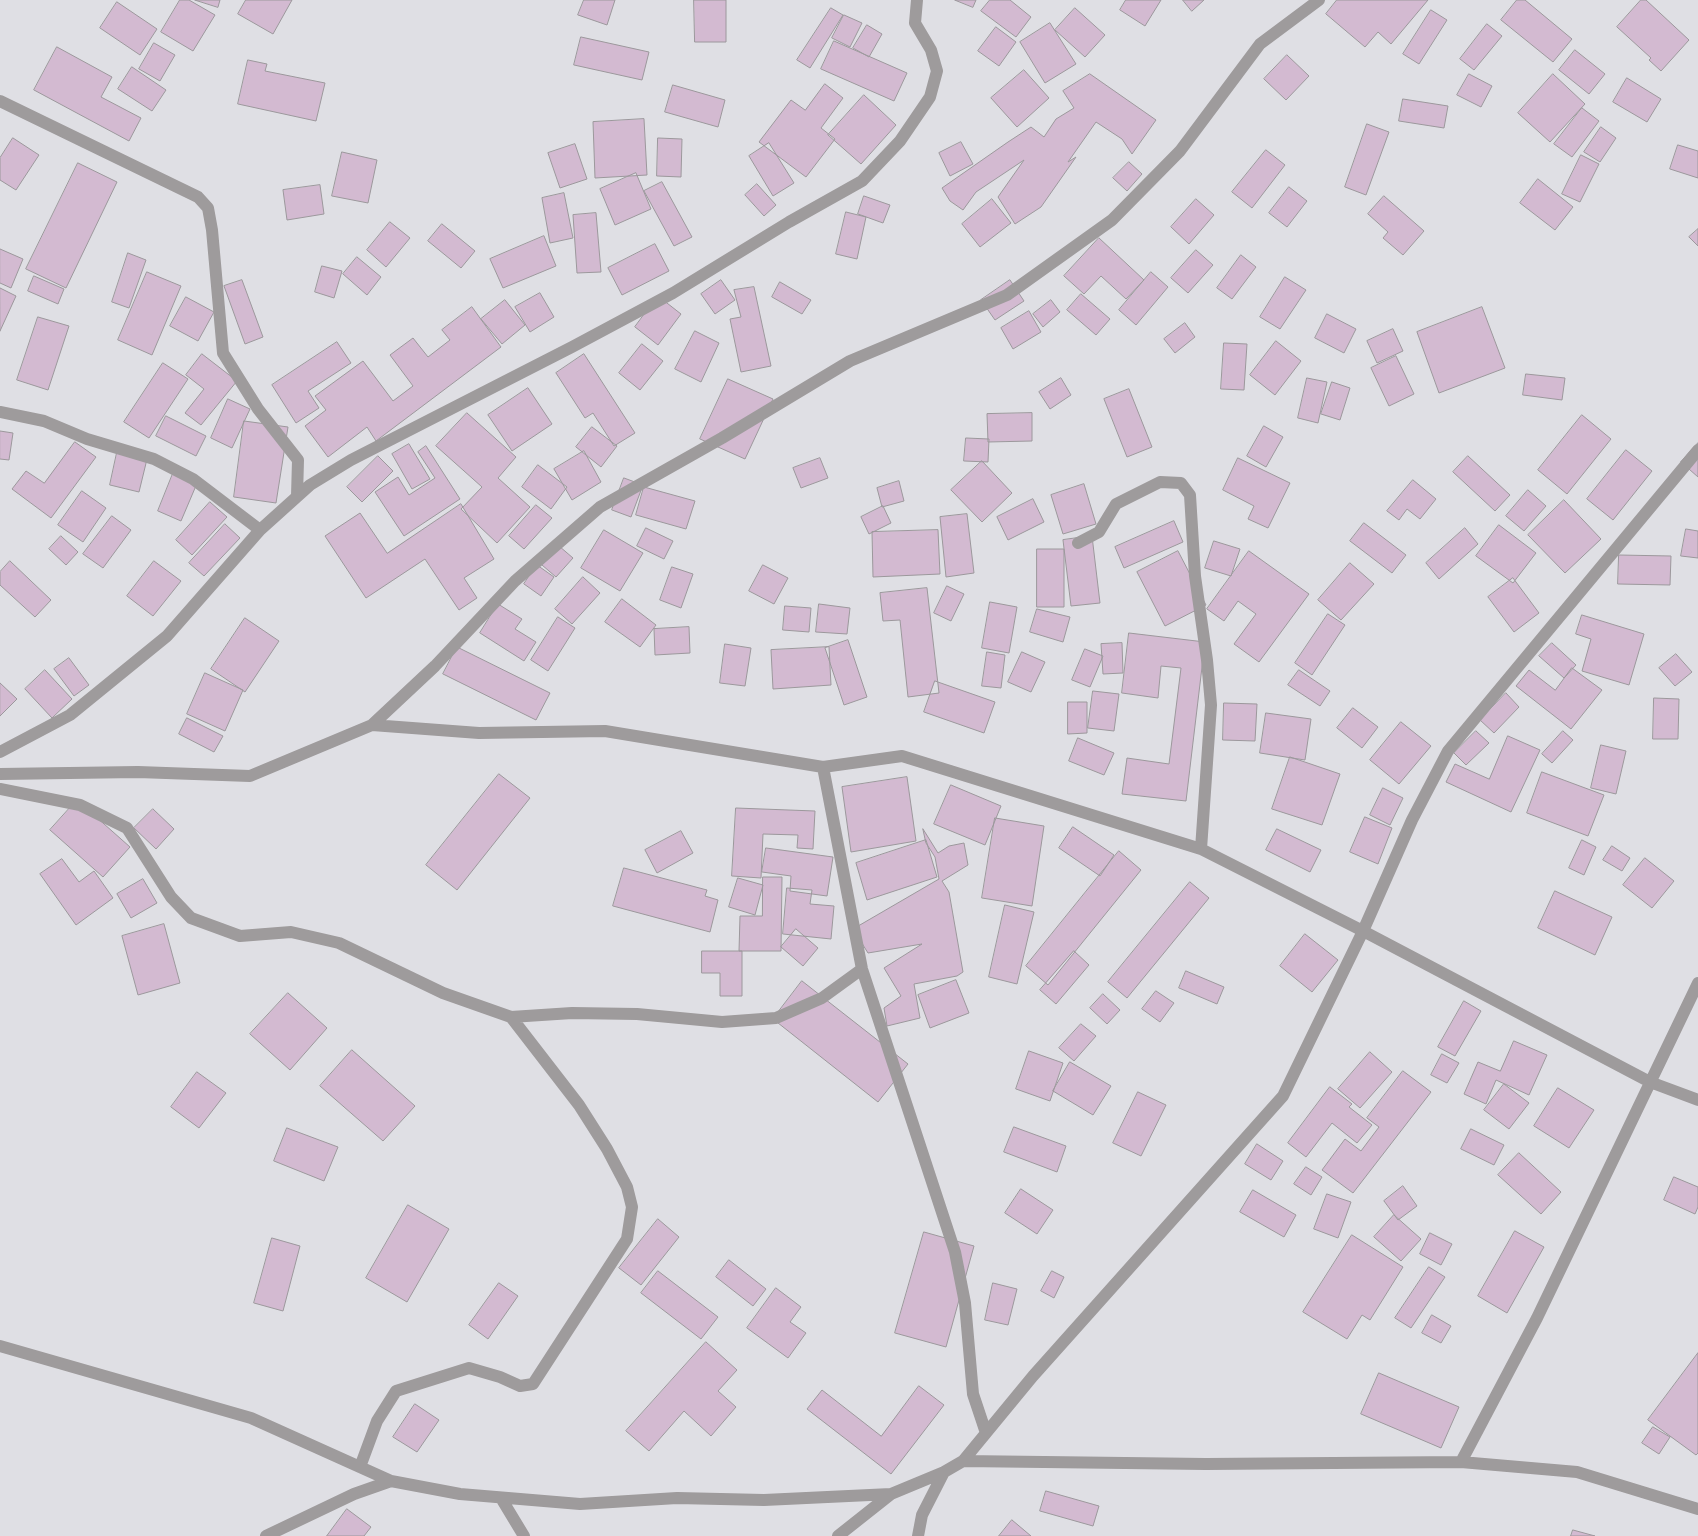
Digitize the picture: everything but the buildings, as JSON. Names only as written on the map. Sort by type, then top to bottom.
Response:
[{"type":"street","points":[[0,752],[70,715],[167,636],[260,530],[310,485],[351,460],[631,316],[862,181],[900,141],[930,97],[937,70],[931,50],[915,23],[917,0]]},
{"type":"street","points":[[0,774],[138,772],[250,776],[372,725],[435,666],[515,581],[600,507],[722,438],[850,360],[1007,295],[1112,220],[1180,151],[1260,44],[1319,0]]},
{"type":"street","points":[[0,101],[198,197],[208,208],[218,286],[223,353],[253,402],[298,460],[297,496]]},
{"type":"street","points":[[0,412],[44,421],[88,439],[154,459],[193,479],[260,530]]},
{"type":"street","points":[[838,1536],[891,1494],[944,1472],[963,1461],[1033,1376],[1283,1096],[1363,931],[1412,820],[1448,751],[1698,450]]},
{"type":"street","points":[[1078,543],[1099,532],[1116,504],[1160,482],[1181,483],[1190,495],[1196,576],[1211,706],[1201,849]]},
{"type":"street","points":[[372,725],[479,733],[605,731],[823,767],[902,756],[1201,849],[1363,931],[1650,1082],[1698,1100]]},
{"type":"street","points":[[823,767],[862,969],[956,1252],[965,1304],[973,1394],[986,1433]]},
{"type":"street","points":[[0,789],[80,805],[127,828],[171,896],[191,918],[240,936],[291,932],[339,943],[443,993],[511,1017],[572,1013],[637,1014],[722,1022],[776,1018],[822,998],[862,969]]},
{"type":"street","points":[[1461,1462],[1537,1318],[1698,982]]},
{"type":"street","points":[[360,1467],[377,1421],[396,1391],[469,1368],[500,1377],[520,1386],[533,1384],[627,1239],[632,1207],[627,1187],[607,1149],[578,1105],[511,1017]]},
{"type":"street","points":[[0,1346],[251,1418],[391,1481],[460,1494],[580,1504],[676,1498],[764,1500],[891,1494]]},
{"type":"street","points":[[963,1461],[1206,1464],[1461,1462],[1577,1472],[1698,1509]]},
{"type":"street","points":[[918,1536],[922,1515],[944,1472]]},
{"type":"street","points":[[266,1536],[354,1494],[391,1481]]},
{"type":"street","points":[[501,1498],[524,1536]]}]
